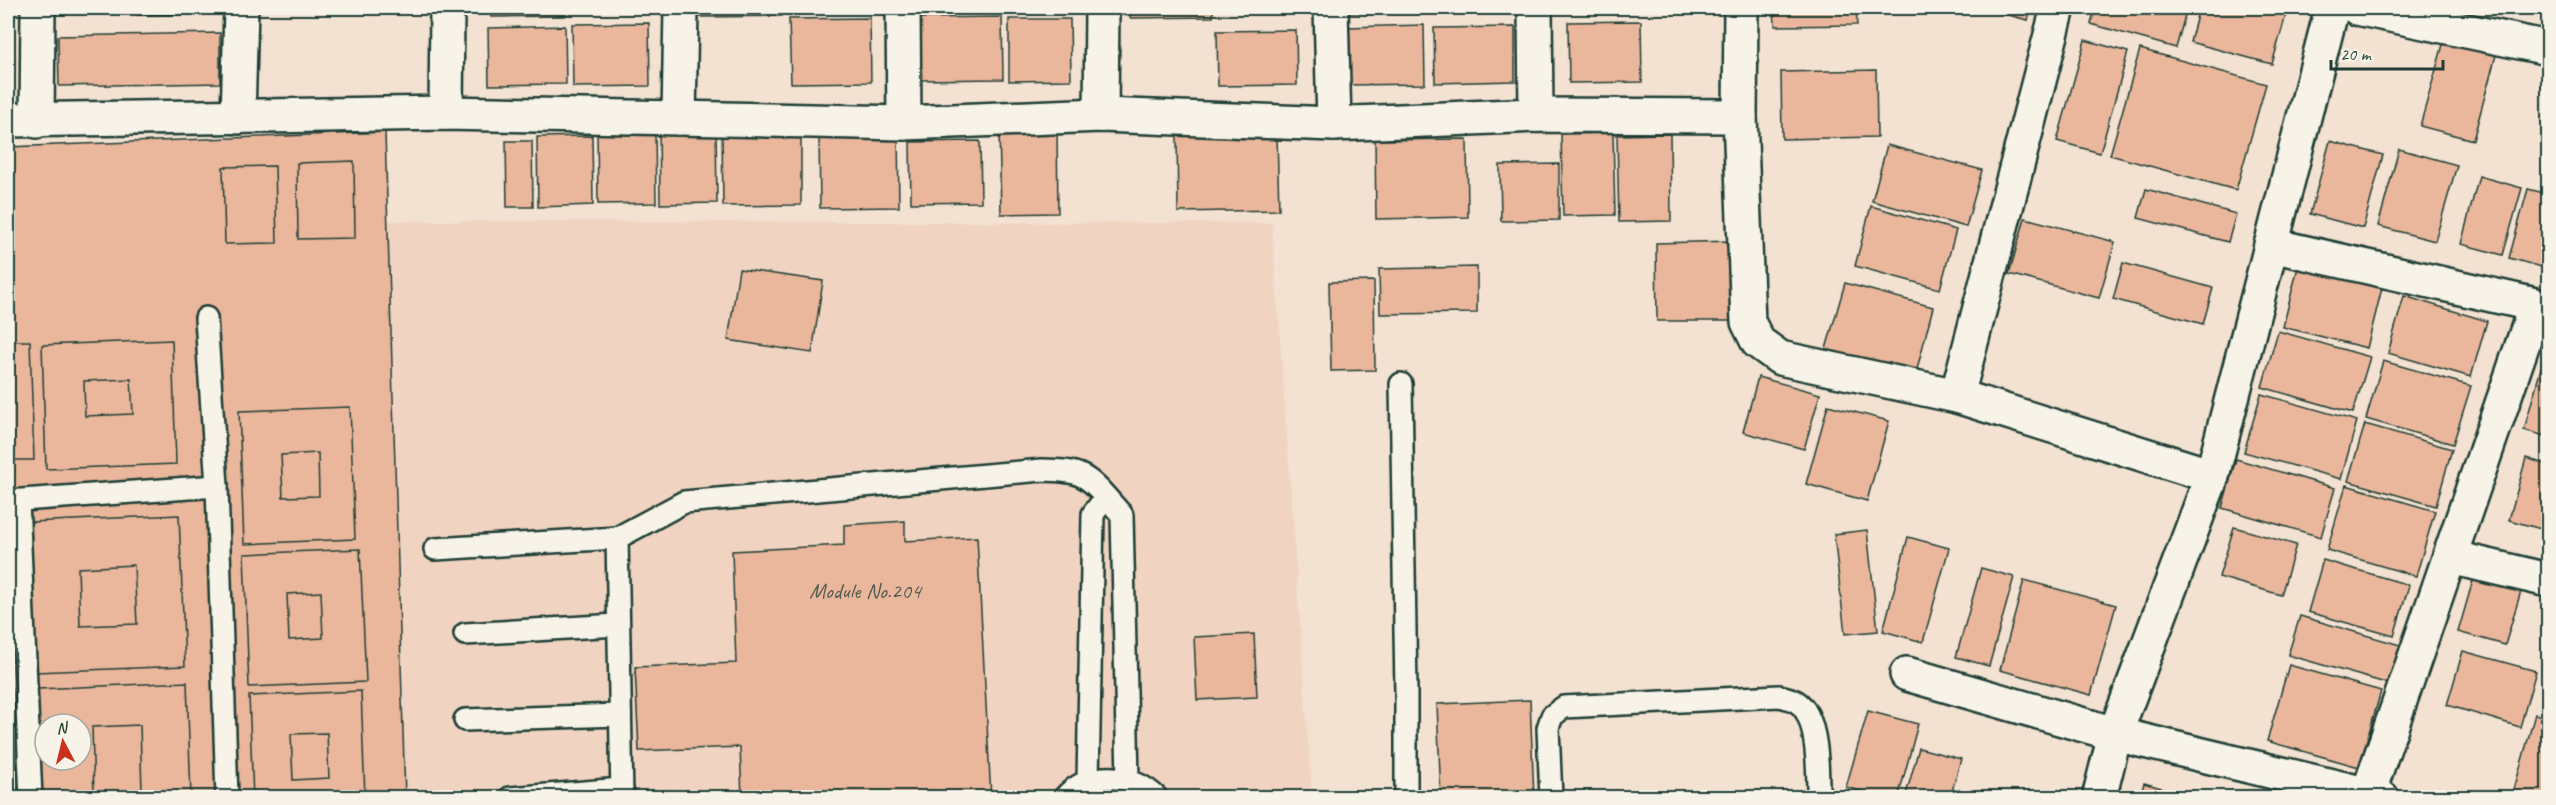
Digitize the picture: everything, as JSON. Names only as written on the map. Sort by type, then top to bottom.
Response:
[{"type":"street","points":[[38,8],[22,120],[446,114],[904,123],[1101,116],[1334,124],[1536,115],[1740,116]]},
{"type":"street","points":[[238,117],[241,8]]},
{"type":"street","points":[[446,114],[447,8]]},
{"type":"street","points":[[679,118],[681,8]]},
{"type":"street","points":[[903,8],[904,123]]},
{"type":"street","points":[[1101,116],[1102,8]]},
{"type":"street","points":[[1331,8],[1334,124]]},
{"type":"street","points":[[1535,8],[1536,115]]},
{"type":"street","points":[[1741,8],[1740,116],[1748,322],[1758,342],[1780,358],[1957,396],[2212,476]]},
{"type":"street","points":[[1957,396],[2058,8]]},
{"type":"street","points":[[2099,798],[2115,734],[2212,476],[2332,8]]},
{"type":"street","points":[[2357,8],[2548,48]]},
{"type":"street","points":[[1907,674],[2115,734],[2375,796],[2450,557],[2542,307],[2271,245]]},
{"type":"street","points":[[2450,557],[2548,580]]},
{"type":"lane","points":[[206,318],[217,486],[227,798]]},
{"type":"lane","points":[[1401,384],[1406,798]]},
{"type":"lane","points":[[435,549],[617,538],[684,502],[1042,470],[1067,470],[1090,479],[1122,515],[1128,779]]},
{"type":"lane","points":[[31,798],[13,501],[217,486]]},
{"type":"lane","points":[[1088,781],[1093,514],[1106,497]]},
{"type":"lane","points":[[510,798],[622,793],[617,538]]},
{"type":"lane","points":[[465,634],[618,626]]},
{"type":"lane","points":[[1551,798],[1548,728],[1551,716],[1564,708],[1779,696],[1797,702],[1806,711],[1815,740],[1818,798]]},
{"type":"lane","points":[[465,720],[620,715]]},
{"type":"lane","points":[[1064,798],[1070,791],[1088,781],[1108,777],[1128,779],[1148,789],[1157,798]]},
{"type":"shaded area","points":[[388,221],[1272,223],[1312,797],[405,797]]},
{"type":"building","points":[[138,8],[212,8],[212,14],[138,15]]},
{"type":"building","points":[[491,8],[565,8],[565,16],[491,17]]},
{"type":"building","points":[[700,8],[782,8],[782,16],[701,17]]},
{"type":"building","points":[[1002,8],[1087,8],[1087,11],[1002,12]]},
{"type":"building","points":[[1130,8],[1213,8],[1213,17],[1130,18]]},
{"type":"building","points":[[1345,8],[1426,8],[1426,12],[1345,13]]},
{"type":"building","points":[[1437,8],[1517,8],[1517,10],[1437,12]]},
{"type":"building","points":[[1774,8],[1856,8],[1857,25],[1775,26]]},
{"type":"building","points":[[1980,8],[2032,8],[2028,20]]},
{"type":"building","points":[[2095,8],[2187,8],[2176,48],[2091,24]]},
{"type":"building","points":[[2199,8],[2288,8],[2272,64],[2190,42]]},
{"type":"building","points":[[2530,8],[2548,8],[2548,17],[2529,12]]},
{"type":"building","points":[[1002,17],[1003,79],[918,80],[917,18]]},
{"type":"building","points":[[870,18],[871,82],[791,83],[789,19]]},
{"type":"building","points":[[1009,19],[1070,19],[1071,80],[1009,81]]},
{"type":"building","points":[[1641,21],[1642,82],[1569,83],[1568,22]]},
{"type":"building","points":[[649,23],[650,86],[573,87],[572,24]]},
{"type":"building","points":[[8,25],[11,25],[12,89],[8,89]]},
{"type":"building","points":[[1424,25],[1425,84],[1348,85],[1347,27]]},
{"type":"building","points":[[565,26],[566,84],[489,85],[488,28]]},
{"type":"building","points":[[1515,27],[1515,81],[1435,83],[1434,28]]},
{"type":"building","points":[[1296,30],[1297,85],[1218,86],[1217,31]]},
{"type":"building","points":[[220,33],[220,83],[59,86],[58,36]]},
{"type":"building","points":[[2085,40],[2128,52],[2100,153],[2057,141]]},
{"type":"building","points":[[2444,41],[2496,55],[2473,140],[2420,126]]},
{"type":"building","points":[[2140,49],[2266,84],[2236,190],[2110,155]]},
{"type":"building","points":[[1876,70],[1877,137],[1782,139],[1781,72]]},
{"type":"building","points":[[716,126],[717,203],[660,204],[659,127]]},
{"type":"building","points":[[1057,128],[1058,213],[1001,214],[999,129]]},
{"type":"building","points":[[801,130],[801,205],[723,206],[722,131]]},
{"type":"building","points":[[655,131],[656,203],[598,204],[597,132]]},
{"type":"building","points":[[385,132],[405,798],[8,798],[8,147]]},
{"type":"building","points":[[898,133],[899,207],[820,208],[819,134]]},
{"type":"building","points":[[1613,133],[1615,215],[1563,216],[1561,134]]},
{"type":"building","points":[[1670,134],[1671,221],[1619,222],[1617,135]]},
{"type":"building","points":[[1277,135],[1279,210],[1178,212],[1177,136]]},
{"type":"building","points":[[592,136],[593,205],[538,207],[537,137]]},
{"type":"building","points":[[1467,139],[1468,217],[1376,219],[1375,140]]},
{"type":"building","points":[[506,141],[532,141],[533,207],[507,207]]},
{"type":"building","points":[[980,141],[981,202],[911,203],[910,142]]},
{"type":"building","points":[[2330,141],[2383,155],[2363,228],[2310,214]]},
{"type":"building","points":[[1887,145],[1982,170],[1966,227],[1872,201]]},
{"type":"building","points":[[2399,149],[2457,165],[2435,241],[2378,226]]},
{"type":"building","points":[[354,161],[355,238],[298,239],[297,163]]},
{"type":"building","points":[[1559,164],[1559,220],[1501,221],[1500,165]]},
{"type":"building","points":[[275,166],[277,243],[225,244],[223,167]]},
{"type":"building","points":[[2479,176],[2522,188],[2503,255],[2461,244]]},
{"type":"building","points":[[2146,189],[2236,214],[2228,242],[2138,218]]},
{"type":"building","points":[[2528,189],[2548,194],[2548,269],[2509,258]]},
{"type":"building","points":[[1871,206],[1956,230],[1940,289],[1855,266]]},
{"type":"building","points":[[2025,218],[2115,242],[2099,298],[2009,274]]},
{"type":"building","points":[[1733,241],[1735,321],[1657,321],[1656,243]]},
{"type":"building","points":[[2123,263],[2213,288],[2203,324],[2113,299]]},
{"type":"building","points":[[1477,267],[1477,313],[1380,314],[1379,269]]},
{"type":"building","points":[[2298,267],[2382,288],[2367,348],[2283,327]]},
{"type":"building","points":[[739,269],[823,281],[812,353],[728,340]]},
{"type":"building","points":[[1374,281],[1375,370],[1331,371],[1329,282]]},
{"type":"building","points":[[1845,283],[1933,307],[1916,373],[1826,349]]},
{"type":"building","points":[[2404,296],[2487,321],[2471,377],[2388,353]]},
{"type":"building","points":[[2278,331],[2370,357],[2353,413],[2262,387]]},
{"type":"building","points":[[172,340],[176,464],[46,469],[42,345]],"holes":[[[131,379],[133,414],[85,416],[84,381]]]},
{"type":"building","points":[[8,341],[30,341],[34,460],[8,460]]},
{"type":"building","points":[[2544,357],[2548,358],[2548,437],[2524,430]]},
{"type":"building","points":[[2383,361],[2471,386],[2453,444],[2366,419]]},
{"type":"building","points":[[1758,377],[1820,394],[1804,449],[1743,432]]},
{"type":"building","points":[[2261,394],[2357,421],[2341,479],[2244,452]]},
{"type":"building","points":[[1828,405],[1889,421],[1867,501],[1806,484]]},
{"type":"building","points":[[350,407],[355,539],[244,544],[239,411]],"holes":[[[318,453],[319,496],[283,497],[281,455]]]},
{"type":"building","points":[[2365,424],[2452,449],[2436,506],[2348,481]]},
{"type":"building","points":[[2526,458],[2548,465],[2548,531],[2509,520]]},
{"type":"building","points":[[2236,459],[2335,488],[2321,537],[2222,508]]},
{"type":"building","points":[[2346,485],[2435,511],[2416,576],[2327,550]]},
{"type":"building","points":[[179,515],[185,666],[36,672],[31,522]],"holes":[[[134,565],[137,624],[80,626],[78,568]]]},
{"type":"building","points":[[905,521],[905,541],[977,537],[991,798],[742,798],[740,747],[639,751],[635,667],[736,663],[732,551],[844,545],[844,525]]},
{"type":"building","points":[[2234,527],[2296,545],[2281,595],[2219,577]]},
{"type":"building","points":[[1867,530],[1878,631],[1845,634],[1834,534]]},
{"type":"building","points":[[1908,537],[1949,548],[1923,642],[1883,631]]},
{"type":"building","points":[[360,549],[366,682],[249,687],[244,554]],"holes":[[[321,592],[323,638],[289,640],[287,594]]]},
{"type":"building","points":[[2323,560],[2409,585],[2394,636],[2308,612]]},
{"type":"building","points":[[1981,568],[2014,577],[1989,666],[1956,657]]},
{"type":"building","points":[[2474,577],[2521,591],[2505,645],[2458,632]]},
{"type":"building","points":[[2024,580],[2116,605],[2091,695],[2000,670]]},
{"type":"building","points":[[2300,616],[2400,645],[2389,684],[2288,655]]},
{"type":"building","points":[[1254,634],[1257,697],[1197,700],[1194,637]]},
{"type":"building","points":[[2463,651],[2536,671],[2520,727],[2447,705]]},
{"type":"building","points":[[9,657],[17,798],[8,798]]},
{"type":"building","points":[[2289,665],[2381,691],[2359,767],[2267,741]]},
{"type":"building","points":[[187,682],[191,798],[42,798],[41,772],[93,772],[93,761],[94,795],[142,793],[140,725],[93,727],[93,712],[39,712],[38,689]]},
{"type":"building","points":[[361,691],[365,798],[253,798],[249,696]],"holes":[[[327,733],[329,778],[293,780],[291,734]]]},
{"type":"building","points":[[1530,700],[1534,798],[1441,798],[1437,704]]},
{"type":"building","points":[[1868,711],[1918,724],[1898,798],[1885,798],[1846,787]]},
{"type":"building","points":[[2535,714],[2548,718],[2548,798],[2527,798],[2513,793]]},
{"type":"building","points":[[1919,748],[1961,759],[1950,798],[1905,798]]},
{"type":"building","points":[[2144,783],[2196,798],[2140,798]]}]
